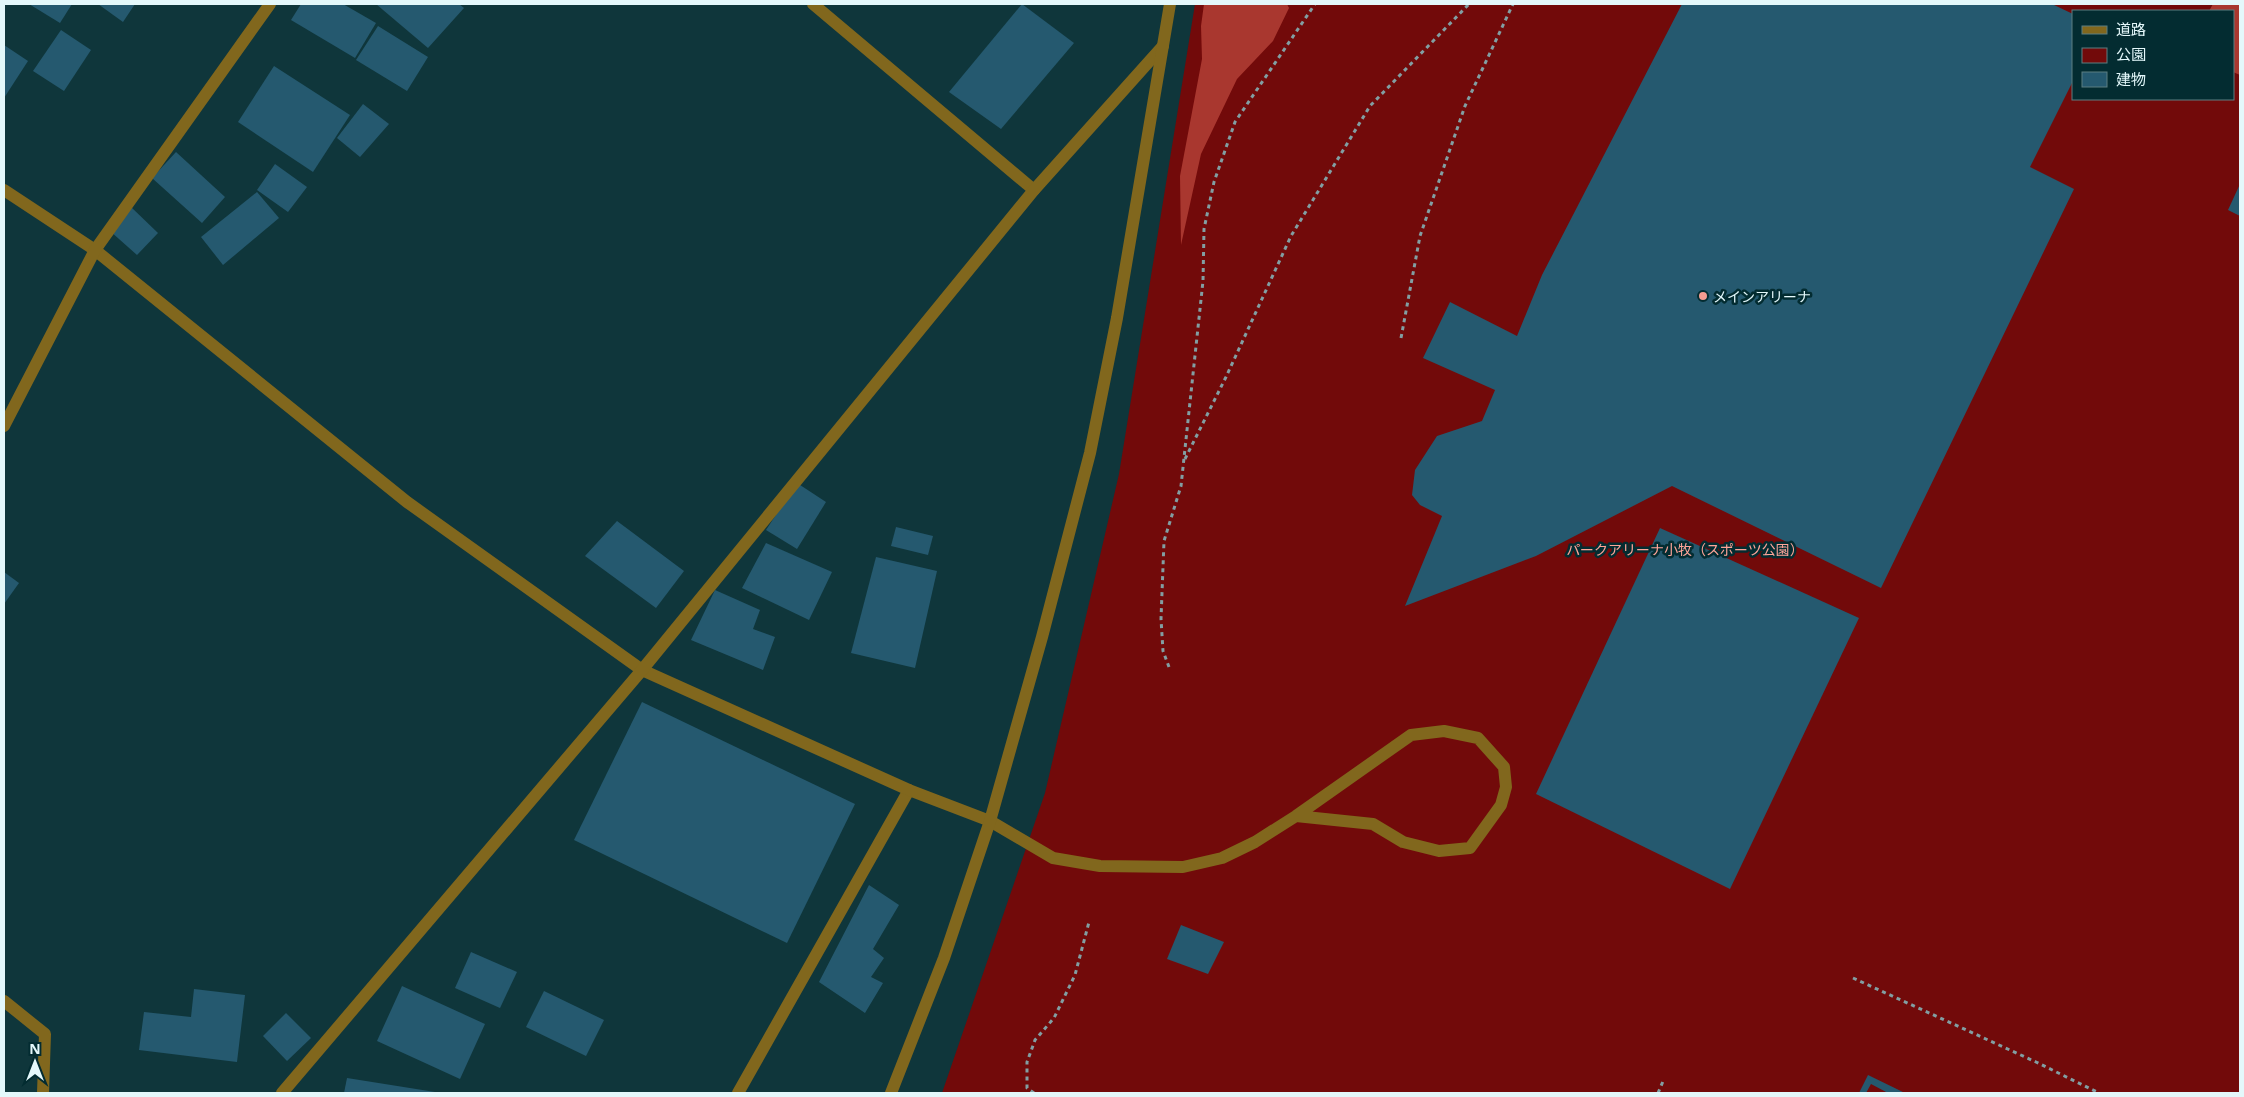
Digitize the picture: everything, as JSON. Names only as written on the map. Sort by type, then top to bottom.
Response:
[{"type":"street","points":[[4,426],[95,250],[270,4]]},
{"type":"street","points":[[813,4],[1034,190]]},
{"type":"street","points":[[892,1093],[944,958],[990,821],[1042,637],[1090,453],[1117,318],[1170,4]]},
{"type":"street","points":[[282,1093],[642,670],[1034,190],[1163,46]]},
{"type":"street","points":[[4,190],[95,250],[407,502],[642,670],[909,790],[990,821],[1053,858],[1100,866],[1144,868],[1184,867],[1222,858],[1255,842],[1296,816],[1411,734],[1444,731],[1478,738],[1504,767],[1506,787],[1501,805],[1470,848],[1439,851],[1402,842],[1374,824],[1296,816]]},
{"type":"street","points":[[738,1093],[909,790]]},
{"type":"street","points":[[4,1001],[45,1034],[43,1093]]},
{"type":"path","points":[[1169,667],[1163,651],[1161,619],[1164,541],[1182,486],[1202,281],[1204,229],[1214,182],[1235,122],[1315,4]]},
{"type":"path","points":[[1184,462],[1226,377],[1291,236],[1370,106],[1469,4]]},
{"type":"path","points":[[1400,338],[1420,236],[1465,106],[1513,4]]},
{"type":"path","points":[[1034,1093],[1027,1088],[1027,1062],[1035,1040],[1054,1018],[1075,975],[1089,922]]},
{"type":"path","points":[[1853,978],[2099,1093]]},
{"type":"path","points":[[1658,1093],[1664,1079]]},
{"type":"green space","name":"パークアリーナ小牧（スポーツ公園）","points":[[1195,4],[2240,4],[2240,1093],[942,1093],[1045,793],[1119,474]]},
{"type":"shaded area","points":[[1204,4],[1287,4],[1289,8],[1273,41],[1237,79],[1201,154],[1181,245],[1180,176],[1202,59],[1201,26]]},
{"type":"shaded area","points":[[2213,4],[2240,4],[2240,75],[2234,72],[2234,10],[2210,10]]},
{"type":"building","points":[[29,4],[72,4],[60,23]]},
{"type":"building","points":[[98,4],[135,4],[123,22]]},
{"type":"building","points":[[301,4],[343,4],[376,23],[355,58],[291,20]]},
{"type":"building","points":[[376,4],[459,4],[464,8],[428,48]]},
{"type":"building","points":[[1022,4],[1074,43],[1001,129],[949,92]]},
{"type":"building","name":"メインアリーナ","points":[[1682,4],[2052,4],[2072,14],[2072,83],[2030,167],[2074,189],[1881,588],[1672,486],[1536,556],[1405,606],[1442,516],[1420,505],[1412,495],[1415,470],[1437,436],[1482,421],[1495,390],[1423,358],[1450,302],[1517,336],[1542,275]]},
{"type":"building","points":[[378,26],[428,57],[407,91],[356,60]]},
{"type":"building","points":[[61,30],[91,50],[64,91],[33,71]]},
{"type":"building","points":[[4,45],[28,61],[4,98]]},
{"type":"building","points":[[274,66],[350,115],[313,172],[238,122]]},
{"type":"building","points":[[363,104],[389,124],[360,157],[337,138]]},
{"type":"building","points":[[176,152],[225,197],[202,223],[152,178]]},
{"type":"building","points":[[275,164],[307,187],[288,212],[257,190]]},
{"type":"building","points":[[2240,184],[2240,216],[2228,210]]},
{"type":"building","points":[[257,192],[279,218],[223,265],[201,237]]},
{"type":"building","points":[[131,207],[158,233],[137,255],[110,231]]},
{"type":"building","points":[[797,483],[826,502],[797,549],[766,530]]},
{"type":"building","points":[[617,521],[684,571],[656,608],[585,556]]},
{"type":"building","points":[[896,527],[933,536],[928,555],[891,546]]},
{"type":"building","points":[[1660,528],[1859,618],[1730,889],[1536,794]]},
{"type":"building","points":[[766,543],[832,572],[809,620],[742,588]]},
{"type":"building","points":[[876,557],[937,571],[915,668],[851,653]]},
{"type":"building","points":[[4,572],[19,583],[4,604]]},
{"type":"building","points":[[715,590],[760,610],[753,629],[775,637],[763,670],[691,640]]},
{"type":"building","points":[[642,702],[855,804],[787,943],[574,840]]},
{"type":"building","points":[[869,885],[899,905],[873,949],[884,958],[871,977],[883,983],[865,1013],[819,982]]},
{"type":"building","points":[[1181,925],[1224,942],[1208,974],[1167,959]]},
{"type":"building","points":[[471,952],[517,972],[500,1008],[455,988]]},
{"type":"building","points":[[402,986],[485,1024],[460,1079],[377,1041]]},
{"type":"building","points":[[194,989],[245,995],[237,1062],[139,1050],[144,1012],[191,1017]]},
{"type":"building","points":[[544,991],[604,1020],[586,1056],[526,1027]]},
{"type":"building","points":[[286,1013],[311,1038],[287,1061],[263,1036]]},
{"type":"building","points":[[1868,1075],[1905,1093],[1888,1093],[1871,1084],[1866,1093],[1859,1093]]},
{"type":"building","points":[[347,1078],[435,1092],[435,1093],[344,1093]]},
{"type":"place","name":"メインアリーナ","points":[[1703,296]]}]
